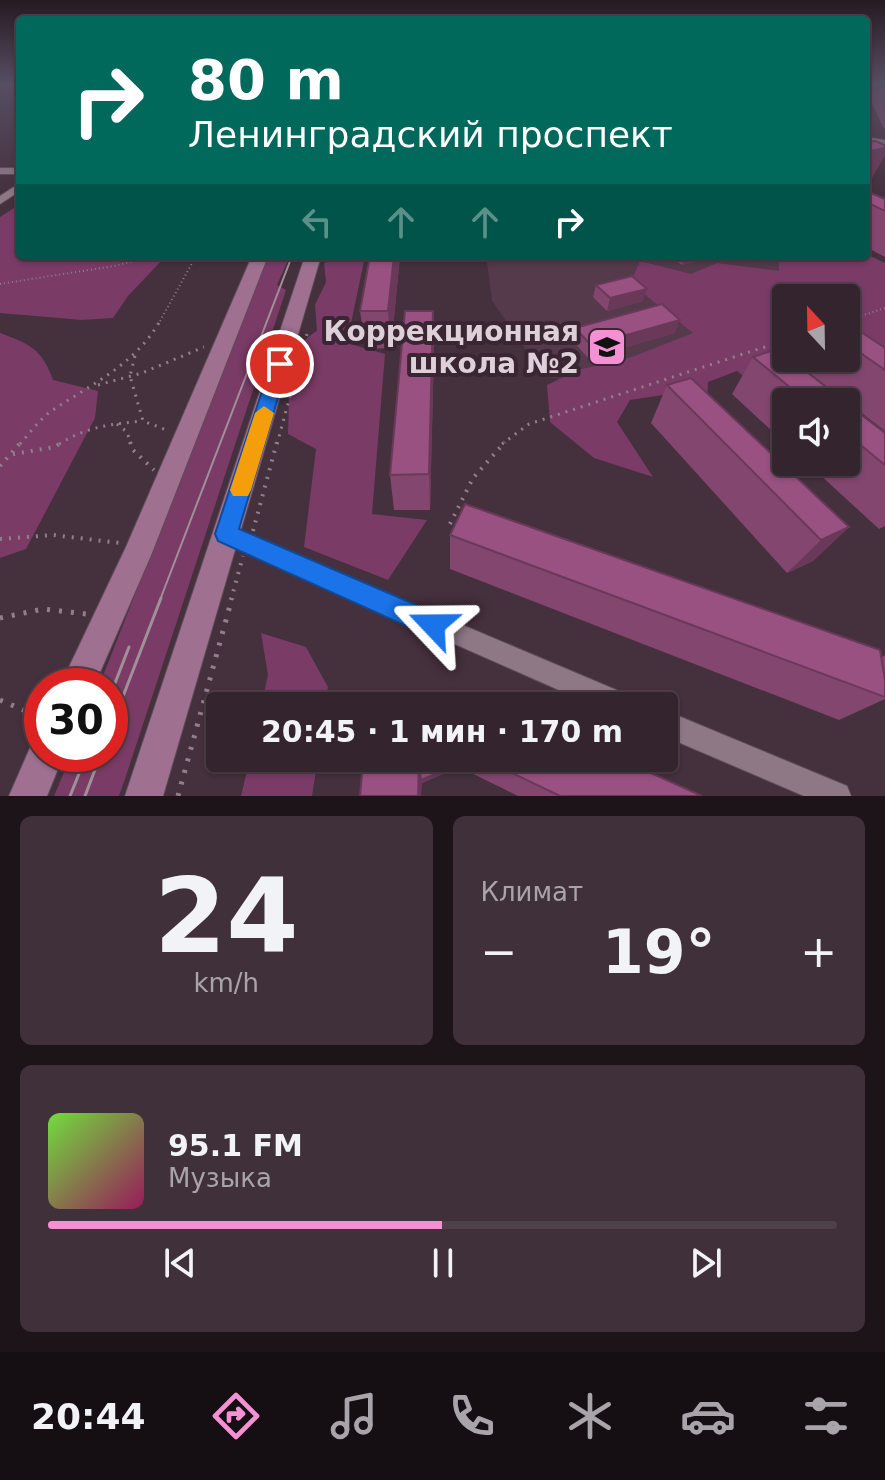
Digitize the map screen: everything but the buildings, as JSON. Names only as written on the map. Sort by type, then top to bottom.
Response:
[{"type":"main road","points":[[85,668],[138,553],[258,260]]},
{"type":"main road","points":[[144,796],[236,539],[318,266]]},
{"type":"main road","points":[[28,796],[38,772]]},
{"type":"street","points":[[236,539],[591,692]]},
{"type":"street","points":[[678,729],[837,796]]},
{"type":"path","points":[[0,284],[137,260]]},
{"type":"path","points":[[143,421],[130,376],[130,365],[158,325],[194,260]]},
{"type":"path","points":[[860,316],[885,308]]},
{"type":"path","points":[[178,796],[236,539],[258,519],[311,321]]},
{"type":"path","points":[[450,524],[468,484],[493,449],[529,424],[772,345]]},
{"type":"path","points":[[91,387],[130,376],[206,347]]},
{"type":"path","points":[[0,466],[47,414],[137,353]]},
{"type":"path","points":[[11,454],[55,447],[78,432],[117,424],[143,421],[179,434]]},
{"type":"path","points":[[117,424],[127,432],[133,450],[162,478]]},
{"type":"path","points":[[0,539],[53,535],[131,544]]},
{"type":"path","points":[[0,618],[25,609],[61,607],[98,617]]},
{"type":"path","points":[[0,700],[24,710]]},
{"type":"shaded area","points":[[16,207],[16,260],[162,260],[128,296],[113,318],[82,320],[0,313],[0,217]]},
{"type":"shaded area","name":"Коррекционная школа №2","points":[[870,256],[885,264],[827,284],[772,284],[772,304],[579,381],[545,377],[492,301],[487,262],[870,260]]},
{"type":"shaded area","points":[[870,256],[885,263],[885,403],[858,372],[860,284],[772,284],[772,364],[762,370],[776,388],[772,388],[772,398],[737,371],[708,382],[707,405],[663,395],[630,400],[617,422],[653,477],[594,458],[550,422],[547,385],[578,370],[632,357],[693,333],[639,290],[633,277],[640,261],[691,274],[717,263],[779,271],[779,260],[870,260]]},
{"type":"shaded area","points":[[266,260],[288,260],[277,285],[286,290],[128,769],[128,668],[106,668]]},
{"type":"shaded area","points":[[364,260],[347,343],[385,354],[372,514],[427,520],[388,580],[304,547],[316,449],[288,434],[290,376],[298,350],[317,331],[315,305],[326,282],[324,263]]},
{"type":"shaded area","points":[[0,333],[34,349],[53,380],[98,391],[95,418],[26,549],[0,558]]},
{"type":"shaded area","points":[[261,633],[306,647],[328,687],[327,692],[264,692],[268,675]]},
{"type":"shaded area","points":[[64,772],[127,772],[119,796],[54,796]]},
{"type":"shaded area","points":[[247,772],[316,772],[312,796],[241,796]]},
{"type":"tram line","points":[[160,600],[290,260]]},
{"type":"tram line","points":[[128,683],[161,598]]},
{"type":"tram line","points":[[121,668],[129,647]]},
{"type":"tram line","points":[[70,796],[80,772]]},
{"type":"tram line","points":[[85,796],[94,772]]},
{"type":"slow traffic","points":[[240,490],[264,413]]},
{"type":"place","name":"Коррекционная школа №2","points":[[607,347]]},
{"type":"route","points":[[280,364],[226,534],[433,625]]}]
